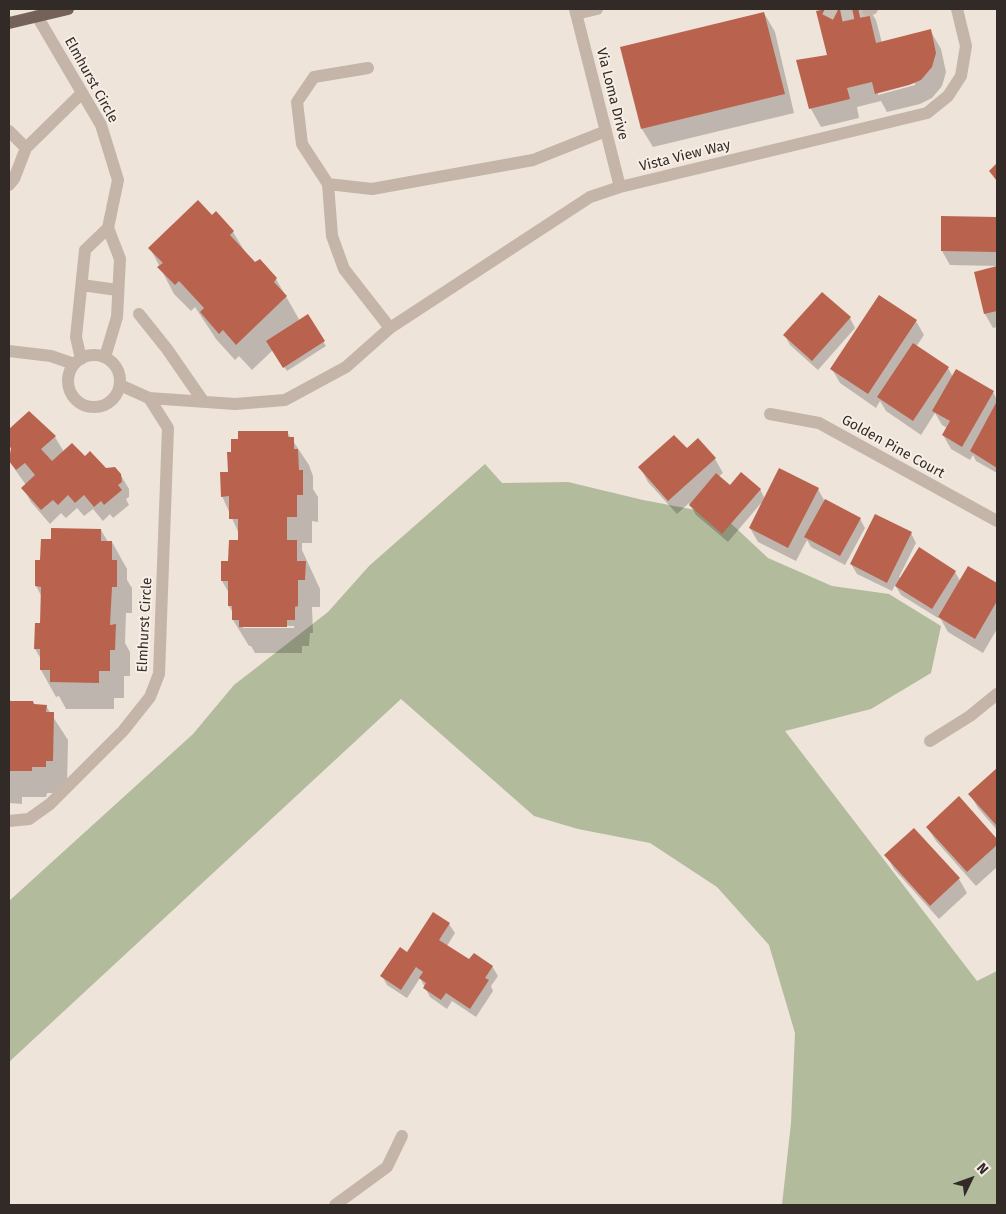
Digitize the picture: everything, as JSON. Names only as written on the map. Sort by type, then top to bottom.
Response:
[{"type":"main road","points":[[9,23],[68,9]]},
{"type":"street","points":[[575,11],[597,9]]},
{"type":"street","name":"Vista View Way","points":[[149,398],[235,404],[285,400],[346,367],[390,328],[590,197],[620,187],[927,112],[948,96],[961,76],[966,46],[957,9]]},
{"type":"street","name":"Via Loma Drive","points":[[575,11],[620,187]]},
{"type":"street","name":"Elmhurst Circle","points":[[37,16],[101,125],[118,180],[108,228]]},
{"type":"street","points":[[368,68],[314,77],[296,102],[302,144],[328,184],[332,236],[344,268],[390,328]]},
{"type":"street","points":[[9,185],[14,179],[26,148],[82,93]]},
{"type":"street","points":[[9,131],[26,148]]},
{"type":"street","points":[[328,184],[372,189],[533,160],[606,131]]},
{"type":"street","points":[[77,362],[76,337],[85,250],[108,228],[120,259],[117,317],[104,357]]},
{"type":"street","points":[[82,285],[117,290]]},
{"type":"street","points":[[138,314],[167,349],[202,401]]},
{"type":"street","points":[[9,351],[51,356],[77,362]]},
{"type":"street","points":[[92,355],[104,357],[112,361],[118,370],[120,385],[116,394],[105,404],[95,407],[80,403],[73,396],[68,384],[70,372],[77,362],[92,355]]},
{"type":"street","points":[[120,385],[149,398]]},
{"type":"street","name":"Elmhurst Circle","points":[[9,821],[29,819],[50,804],[123,731],[150,697],[159,674],[168,428],[149,398]]},
{"type":"street","name":"Golden Pine Court","points":[[770,414],[819,423],[997,521]]},
{"type":"street","points":[[930,742],[970,716],[997,694]]},
{"type":"street","points":[[335,1205],[387,1167],[402,1136]]},
{"type":"green space","points":[[485,464],[502,483],[568,482],[643,500],[722,515],[768,558],[832,586],[889,594],[941,626],[931,673],[871,709],[785,731],[977,981],[997,971],[997,1205],[782,1205],[791,1123],[795,1033],[769,945],[717,887],[650,843],[578,829],[534,816],[401,699],[9,1062],[9,901],[193,734],[234,685],[328,612],[369,566]]},
{"type":"building","points":[[826,9],[868,9],[876,43],[931,29],[936,53],[932,67],[921,80],[909,85],[875,94],[872,82],[847,88],[850,99],[809,109],[796,60],[827,55],[816,11]]},
{"type":"building","points":[[764,12],[785,94],[641,129],[620,47]]},
{"type":"building","points":[[997,163],[997,181],[989,171]]},
{"type":"building","points":[[198,200],[212,215],[216,211],[234,231],[230,235],[255,262],[260,259],[277,278],[274,282],[287,296],[236,345],[223,330],[219,334],[200,312],[204,308],[179,281],[175,285],[157,267],[163,263],[148,248]]},
{"type":"building","points":[[941,216],[997,217],[997,252],[941,251]]},
{"type":"building","points":[[997,266],[997,311],[984,314],[974,272]]},
{"type":"building","points":[[822,292],[851,317],[812,361],[783,335]]},
{"type":"building","points":[[879,295],[917,320],[868,394],[830,369]]},
{"type":"building","points":[[308,314],[325,341],[283,368],[266,341]]},
{"type":"building","points":[[913,343],[949,367],[913,421],[877,397]]},
{"type":"building","points":[[956,369],[994,391],[962,447],[942,435],[950,421],[932,411]]},
{"type":"building","points":[[997,401],[997,468],[970,451]]},
{"type":"building","points":[[29,411],[56,436],[41,449],[52,461],[72,443],[85,456],[90,451],[106,468],[115,467],[121,474],[122,482],[118,485],[122,490],[104,505],[101,501],[94,507],[84,495],[75,503],[68,495],[58,505],[53,500],[41,510],[21,488],[35,475],[25,463],[16,470],[9,461],[11,448],[9,446],[9,429]]},
{"type":"building","points":[[238,431],[288,431],[288,437],[294,437],[294,449],[298,449],[299,470],[303,470],[303,495],[297,495],[297,517],[287,517],[287,540],[297,540],[297,561],[306,561],[305,580],[298,580],[298,606],[295,607],[295,620],[287,620],[287,627],[239,627],[239,620],[232,620],[232,606],[228,606],[228,581],[221,581],[221,561],[228,561],[229,540],[238,540],[238,519],[229,519],[229,496],[221,497],[220,472],[228,472],[227,452],[231,452],[231,439],[238,439]]},
{"type":"building","points":[[674,435],[687,448],[698,438],[716,458],[668,501],[638,467]]},
{"type":"building","points":[[779,468],[819,488],[788,548],[749,528]]},
{"type":"building","points":[[741,472],[761,489],[722,534],[689,505],[716,473],[730,485]]},
{"type":"building","points":[[825,499],[861,518],[840,556],[804,537]]},
{"type":"building","points":[[875,514],[912,532],[887,583],[850,564]]},
{"type":"building","points":[[51,528],[101,529],[101,541],[112,541],[112,560],[117,560],[117,587],[112,587],[110,625],[116,624],[115,650],[110,650],[110,671],[99,671],[99,683],[50,682],[50,670],[40,670],[40,649],[34,649],[35,623],[40,623],[41,587],[35,586],[35,560],[40,560],[41,539],[51,539]]},
{"type":"building","points":[[919,547],[956,571],[932,609],[895,586]]},
{"type":"building","points":[[968,566],[997,583],[997,601],[975,639],[938,617]]},
{"type":"building","points":[[9,701],[33,701],[34,704],[47,705],[46,712],[54,712],[53,761],[46,761],[46,767],[32,767],[32,771],[9,771]]},
{"type":"building","points":[[997,768],[997,826],[968,794]]},
{"type":"building","points":[[959,796],[997,839],[997,845],[967,872],[926,827]]},
{"type":"building","points":[[914,828],[960,878],[930,906],[884,855]]},
{"type":"building","points":[[433,912],[450,923],[439,940],[469,959],[474,953],[493,966],[485,978],[489,980],[470,1009],[446,993],[441,1000],[423,988],[426,983],[419,978],[423,972],[416,967],[401,990],[380,976],[400,947],[407,952]]},
{"type":"tunnel","points":[[825,9],[839,16],[868,10]]}]
